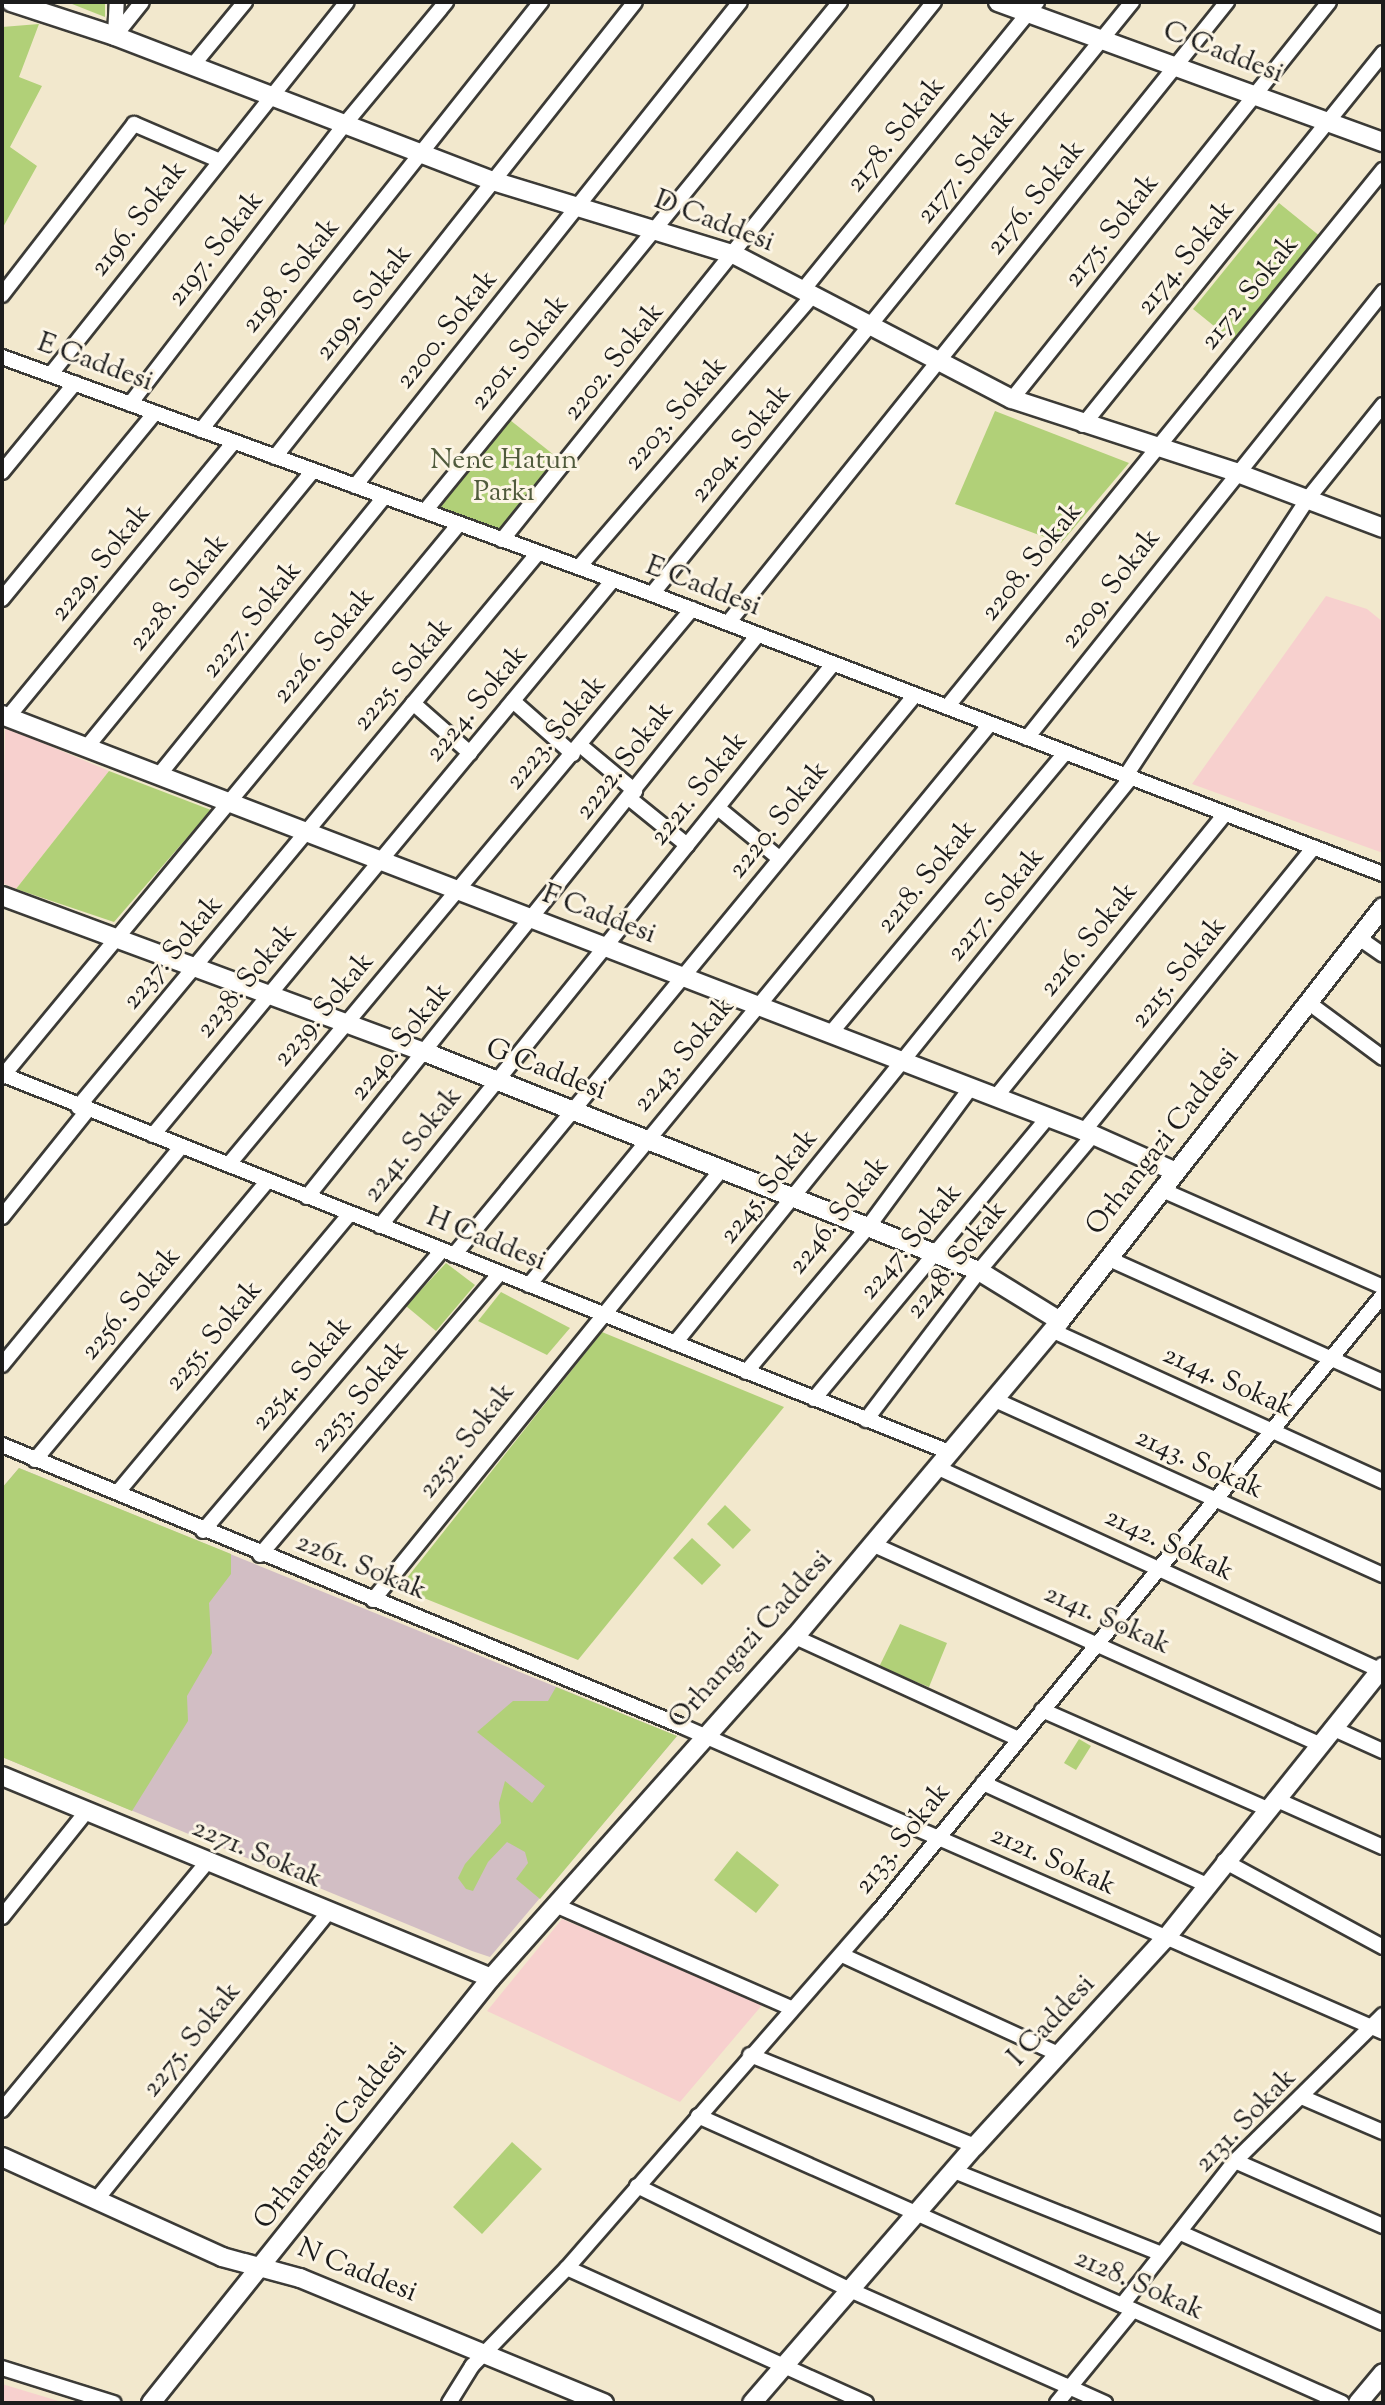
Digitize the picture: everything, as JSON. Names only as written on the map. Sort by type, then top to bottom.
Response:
[{"type":"street","name":"D Caddesi","points":[[11,2],[115,36],[493,181],[655,228],[735,255],[936,364],[1012,399],[1083,425],[1235,472],[1306,501],[1382,526]]},
{"type":"street","points":[[115,36],[117,2]]},
{"type":"street","points":[[115,36],[142,2]]},
{"type":"street","points":[[193,65],[245,2]]},
{"type":"street","name":"2196. Sokak","points":[[51,374],[218,160],[347,2]]},
{"type":"street","name":"2197. Sokak","points":[[130,404],[344,125],[446,2]]},
{"type":"street","name":"2198. Sokak","points":[[201,430],[541,2]]},
{"type":"street","name":"2199. Sokak","points":[[275,457],[635,2]]},
{"type":"street","name":"2200. Sokak","points":[[355,486],[740,2]]},
{"type":"street","name":"2201. Sokak","points":[[425,511],[840,2]]},
{"type":"street","name":"2202. Sokak","points":[[502,540],[735,255],[934,2]]},
{"type":"street","name":"C Caddesi","points":[[998,2],[1033,7],[1103,39],[1383,142]]},
{"type":"street","name":"2177. Sokak","points":[[869,327],[1132,2]]},
{"type":"street","name":"2176. Sokak","points":[[728,623],[1227,2]]},
{"type":"street","name":"2175. Sokak","points":[[1012,399],[1329,2]]},
{"type":"street","name":"2178. Sokak","points":[[808,293],[1033,7]]},
{"type":"street","name":"2174. Sokak","points":[[1083,425],[1383,53]]},
{"type":"street","points":[[2,295],[134,124],[218,160]]},
{"type":"street","name":"2172. Sokak","points":[[1157,449],[1383,170]]},
{"type":"street","name":"2209. Sokak","points":[[1027,738],[1235,472],[1383,292]]},
{"type":"street","name":"2203. Sokak","points":[[579,567],[808,293]]},
{"type":"street","name":"2204. Sokak","points":[[652,594],[869,327]]},
{"type":"street","name":"E Caddesi","points":[[2,357],[652,594],[1383,874]]},
{"type":"street","points":[[2,472],[75,383]]},
{"type":"street","name":"2217. Sokak","points":[[902,1064],[1128,778],[1306,501],[1383,405]]},
{"type":"street","points":[[2,599],[155,413]]},
{"type":"street","name":"2229. Sokak","points":[[5,716],[234,442]]},
{"type":"street","name":"2208. Sokak","points":[[947,707],[1157,449]]},
{"type":"street","name":"2228. Sokak","points":[[86,748],[313,471]]},
{"type":"street","name":"2227. Sokak","points":[[159,775],[384,497]]},
{"type":"street","name":"2226. Sokak","points":[[3,1076],[459,524]]},
{"type":"street","name":"2225. Sokak","points":[[308,831],[538,553]]},
{"type":"street","name":"2224. Sokak","points":[[381,860],[613,580]]},
{"type":"street","name":"2223. Sokak","points":[[460,890],[692,609]]},
{"type":"street","name":"2222. Sokak","points":[[533,919],[757,636]]},
{"type":"street","name":"2221. Sokak","points":[[607,948],[833,664]]},
{"type":"street","name":"2220. Sokak","points":[[683,977],[915,695]]},
{"type":"street","points":[[513,701],[632,794],[687,845]]},
{"type":"street","points":[[413,703],[470,753]]},
{"type":"street","name":"F Caddesi","points":[[5,716],[969,1090],[1048,1117],[1174,1171]]},
{"type":"street","points":[[758,1006],[990,724]]},
{"type":"street","name":"2218. Sokak","points":[[830,1034],[1064,754]]},
{"type":"street","points":[[718,808],[780,859]]},
{"type":"street","name":"2216. Sokak","points":[[995,1098],[1224,815]]},
{"type":"street","name":"2237. Sokak","points":[[2,1217],[83,1109],[308,831]]},
{"type":"street","name":"2215. Sokak","points":[[1089,1133],[1314,847]]},
{"type":"street","name":"2238. Sokak","points":[[153,1135],[381,860]]},
{"type":"street","name":"2239. Sokak","points":[[229,1164],[460,890]]},
{"type":"street","name":"G Caddesi","points":[[2,896],[119,936],[345,1025],[427,1053],[979,1271],[1056,1326]]},
{"type":"street","name":"Orhangazi Caddesi","points":[[151,2403],[266,2265],[491,1978],[703,1736],[795,1637],[1056,1326],[1383,907]]},
{"type":"street","name":"2240. Sokak","points":[[307,1197],[533,919]]},
{"type":"street","points":[[1359,938],[1383,955]]},
{"type":"street","name":"2241. Sokak","points":[[380,1226],[607,948]]},
{"type":"street","name":"2243. Sokak","points":[[448,1253],[683,977]]},
{"type":"street","points":[[1309,1003],[1383,1058]]},
{"type":"street","name":"2243. Sokak","points":[[529,1285],[758,1006]]},
{"type":"street","name":"2245. Sokak","points":[[675,1343],[902,1064]]},
{"type":"street","name":"H Caddesi","points":[[3,1076],[949,1452]]},
{"type":"street","name":"2246. Sokak","points":[[746,1372],[868,1227],[969,1090]]},
{"type":"street","name":"2247. Sokak","points":[[814,1399],[1048,1117]]},
{"type":"street","name":"2248. Sokak","points":[[866,1420],[1089,1133]]},
{"type":"street","points":[[2,1365],[181,1147]]},
{"type":"street","name":"2252. Sokak","points":[[373,1600],[601,1314],[722,1169]]},
{"type":"street","name":"2256. Sokak","points":[[35,1460],[267,1182]]},
{"type":"street","points":[[1160,1189],[1383,1287]]},
{"type":"street","name":"2255. Sokak","points":[[118,1492],[350,1214]]},
{"type":"street","name":"2254. Sokak","points":[[203,1531],[448,1253]]},
{"type":"street","points":[[1107,1258],[1383,1382]]},
{"type":"street","name":"2253. Sokak","points":[[260,1555],[500,1273]]},
{"type":"street","name":"2133. Sokak","points":[[449,2403],[485,2351],[567,2268],[791,2008],[842,1955],[1383,1295]]},
{"type":"street","name":"2144. Sokak","points":[[1056,1326],[1383,1481]]},
{"type":"street","name":"2143. Sokak","points":[[993,1399],[1383,1575]]},
{"type":"street","name":"2261. Sokak","points":[[2,1445],[260,1555],[703,1736]]},
{"type":"street","name":"2142. Sokak","points":[[936,1467],[1382,1669]]},
{"type":"street","name":"2141. Sokak","points":[[872,1544],[1320,1744]]},
{"type":"street","points":[[795,1637],[1019,1739]]},
{"type":"street","name":"I Caddesi","points":[[752,2403],[975,2146],[1165,1939],[1205,1884],[1382,1669]]},
{"type":"street","points":[[1042,1710],[1383,1847]]},
{"type":"street","points":[[1332,1728],[1383,1751]]},
{"type":"street","name":"2121. Sokak","points":[[703,1736],[1378,2029]]},
{"type":"street","name":"2271. Sokak","points":[[4,1781],[491,1978]]},
{"type":"street","points":[[983,1783],[1205,1884]]},
{"type":"street","points":[[2,1917],[86,1812]]},
{"type":"street","points":[[1224,1861],[1383,1947]]},
{"type":"street","points":[[2,2110],[206,1863]]},
{"type":"street","points":[[555,1905],[791,2008]]},
{"type":"street","name":"2275. Sokak","points":[[97,2199],[327,1914]]},
{"type":"street","points":[[842,1955],[1060,2055]]},
{"type":"street","name":"2131. Sokak","points":[[1057,2403],[1128,2307],[1159,2253],[1181,2233],[1235,2161],[1378,2029],[1383,2015]]},
{"type":"street","points":[[750,2055],[975,2146]]},
{"type":"street","points":[[1304,2098],[1383,2132]]},
{"type":"street","name":"2128. Sokak","points":[[698,2116],[1342,2403]]},
{"type":"street","name":"N Caddesi","points":[[2,2157],[222,2257],[266,2265],[485,2351],[604,2403]]},
{"type":"street","points":[[1235,2161],[1383,2226]]},
{"type":"street","points":[[954,2171],[1159,2253]]},
{"type":"street","points":[[637,2186],[850,2290],[1105,2403]]},
{"type":"street","points":[[1181,2233],[1383,2323]]},
{"type":"street","points":[[567,2268],[866,2403]]},
{"type":"street","points":[[2,2368],[114,2403]]},
{"type":"street","points":[[1358,2403],[1383,2373]]},
{"type":"shaded area","points":[[1326,596],[1367,609],[1383,622],[1383,853],[1192,784]]},
{"type":"shaded area","points":[[5,727],[109,771],[16,889],[2,883]]},
{"type":"shaded area","points":[[19,1468],[677,1736],[490,1957],[472,1951],[2,1757],[2,1488]]},
{"type":"shaded area","points":[[562,1919],[763,2004],[680,2102],[487,2011]]},
{"type":"shaded area","points":[[2,2384],[65,2403],[2,2403]]},
{"type":"green space","points":[[67,2],[105,2],[105,17]]},
{"type":"green space","points":[[39,24],[19,77],[42,86],[10,147],[37,166],[2,229],[2,27]]},
{"type":"green space","points":[[1279,203],[1321,237],[1235,343],[1193,309]]},
{"type":"green space","points":[[995,411],[1129,463],[1061,543],[955,504]]},
{"type":"green space","name":"Nene Hatun Parkı","points":[[510,420],[559,459],[501,531],[438,510]]},
{"type":"green space","points":[[109,771],[211,810],[114,922],[16,889]]},
{"type":"green space","points":[[446,1263],[475,1285],[436,1331],[406,1306]]},
{"type":"green space","points":[[501,1292],[570,1328],[547,1355],[478,1321]]},
{"type":"green space","points":[[602,1332],[784,1407],[578,1660],[399,1588]]},
{"type":"green space","points":[[19,1468],[231,1554],[231,1574],[209,1603],[212,1653],[187,1696],[188,1721],[132,1811],[2,1757],[2,1488]]},
{"type":"green space","points":[[725,1505],[751,1530],[733,1549],[707,1524]]},
{"type":"green space","points":[[692,1538],[721,1565],[702,1585],[673,1558]]},
{"type":"green space","points":[[900,1624],[947,1643],[929,1687],[879,1667]]},
{"type":"green space","points":[[556,1687],[677,1736],[540,1899],[516,1879],[528,1863],[525,1852],[507,1842],[488,1862],[473,1891],[466,1889],[458,1878],[465,1864],[501,1823],[499,1803],[505,1781],[532,1803],[545,1786],[477,1732],[513,1701],[548,1701]]},
{"type":"green space","points":[[1079,1739],[1091,1746],[1076,1770],[1064,1763]]},
{"type":"green space","points":[[737,1851],[779,1885],[756,1913],[714,1880]]},
{"type":"green space","points":[[512,2142],[542,2169],[482,2234],[453,2207]]}]
